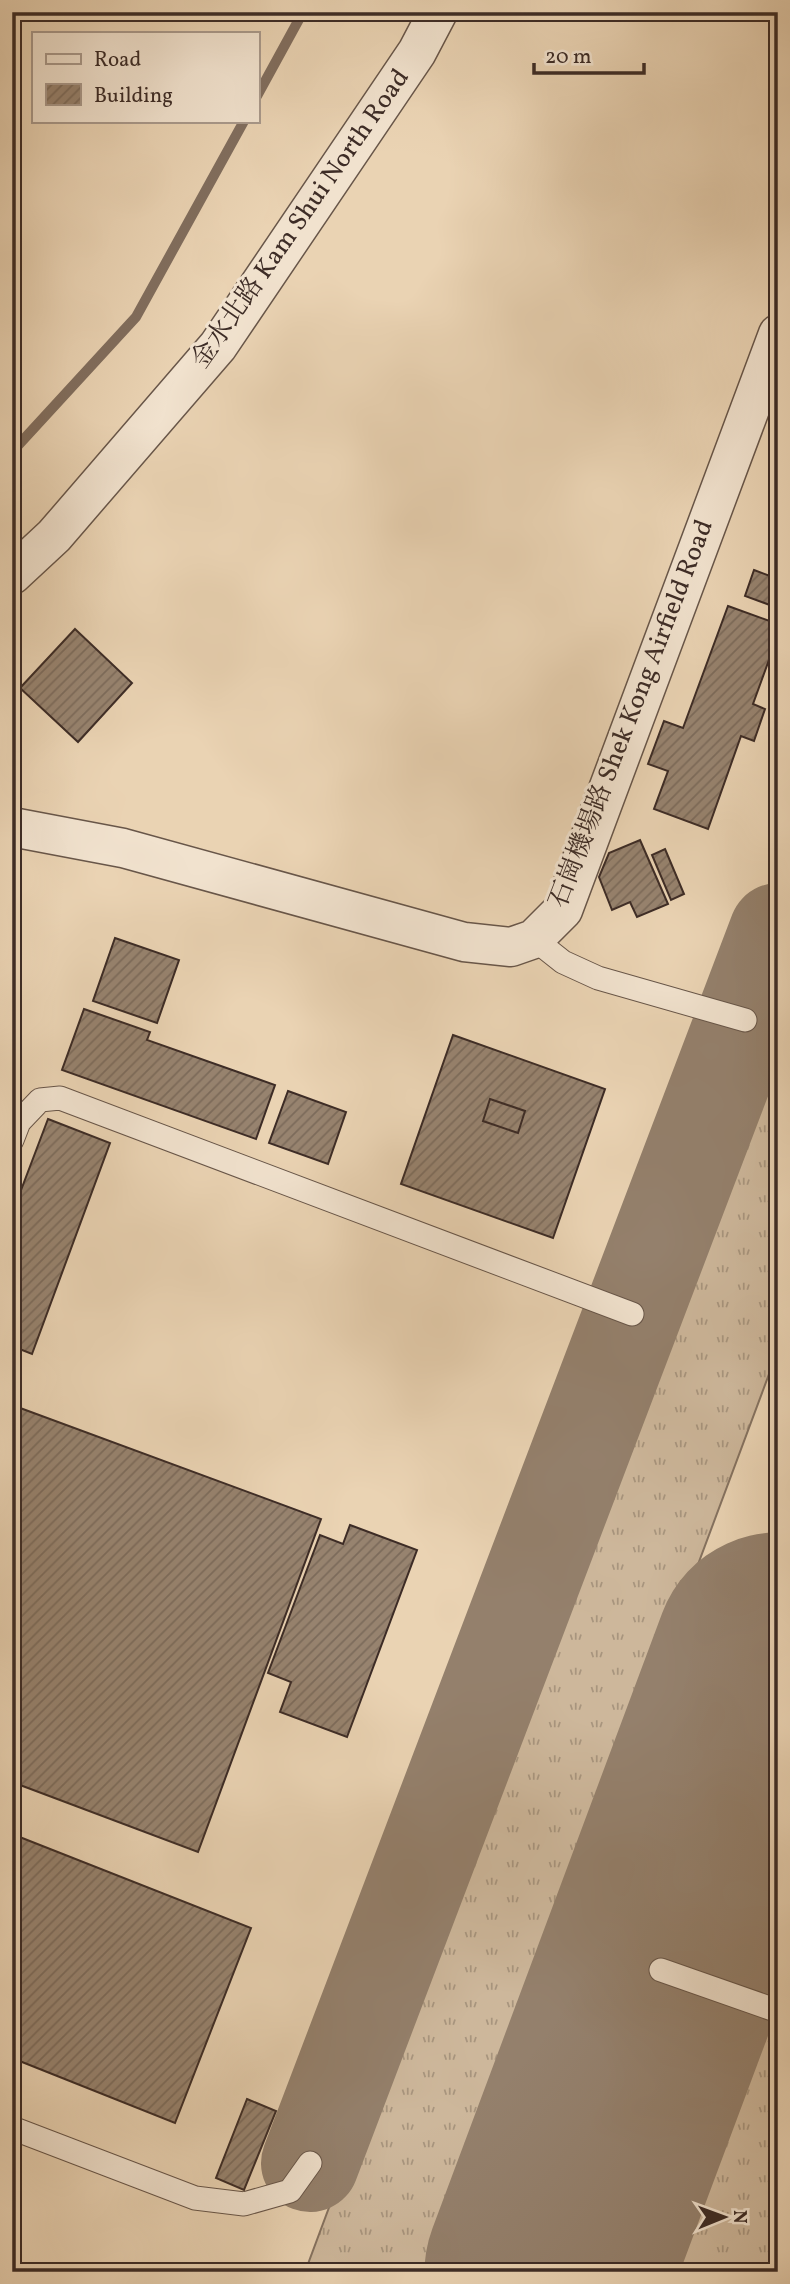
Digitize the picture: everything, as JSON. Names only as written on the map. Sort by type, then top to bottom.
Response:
[{"type":"street","name":"金水北路 Kam Shui North Road","points":[[12,575],[54,536],[218,346],[417,52],[438,12]]},
{"type":"street","name":"石崗機場路 Shek Kong Airfield Road","points":[[12,827],[123,848],[464,942],[511,947],[534,939],[563,910],[778,334]]},
{"type":"lane","points":[[534,939],[563,962],[598,978],[745,1020]]},
{"type":"lane","points":[[12,1140],[19,1122],[40,1100],[61,1098],[632,1314]]},
{"type":"lane","points":[[661,1970],[778,2011]]},
{"type":"lane","points":[[12,2128],[195,2199],[244,2204],[290,2191],[310,2163]]},
{"type":"green space","points":[[778,1002],[778,1350],[434,2272],[305,2272]]},
{"type":"green space","points":[[778,1915],[778,1989],[772,1987],[764,1951]]},
{"type":"green space","points":[[778,2026],[778,2260],[773,2272],[644,2272],[722,2064],[750,2034]]},
{"type":"building","points":[[754,570],[778,579],[778,608],[745,596]]},
{"type":"building","points":[[728,606],[778,624],[778,635],[753,704],[765,709],[754,741],[741,736],[708,829],[654,809],[668,771],[648,764],[664,721],[683,728]]},
{"type":"building","points":[[75,629],[132,683],[78,742],[20,688]]},
{"type":"building","points":[[640,840],[668,904],[637,917],[630,902],[612,910],[599,877],[609,853]]},
{"type":"building","points":[[665,849],[684,894],[671,900],[652,855]]},
{"type":"building","points":[[115,938],[179,960],[157,1023],[93,1001]]},
{"type":"building","points":[[84,1009],[150,1032],[147,1040],[275,1085],[256,1139],[62,1070]]},
{"type":"building","points":[[453,1035],[605,1089],[553,1238],[401,1184]]},
{"type":"building","points":[[288,1091],[346,1112],[328,1164],[269,1143]]},
{"type":"building","points":[[490,1099],[525,1111],[518,1133],[483,1121]]},
{"type":"building","points":[[48,1119],[110,1143],[32,1354],[12,1346],[12,1214]]},
{"type":"building","points":[[12,1405],[321,1519],[198,1852],[12,1782]]},
{"type":"building","points":[[350,1525],[417,1550],[347,1737],[280,1712],[291,1682],[268,1673],[320,1535],[343,1544]]},
{"type":"building","points":[[12,1834],[251,1928],[175,2123],[12,2058]]},
{"type":"building","points":[[247,2099],[276,2111],[244,2190],[216,2178]]},
{"type":"waterway","points":[[259,92],[303,12]]},
{"type":"waterway","points":[[12,452],[136,317],[243,122]]},
{"type":"taxiway","points":[[310,2163],[778,932]]},
{"type":"runway","points":[[548,2272],[778,1656]]}]
